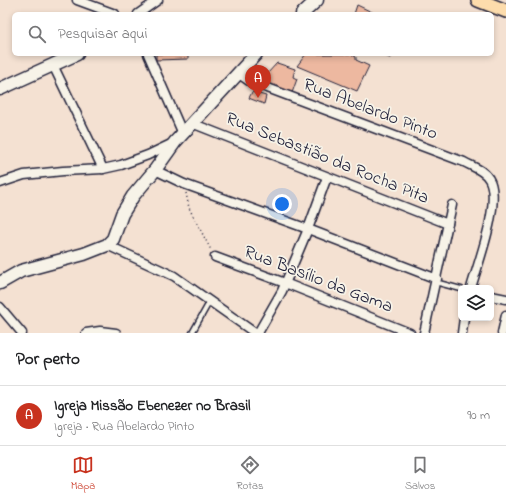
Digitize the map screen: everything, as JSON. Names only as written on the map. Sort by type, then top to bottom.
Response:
[{"type":"main road","points":[[304,12],[317,0]]},
{"type":"main road","points":[[478,0],[506,11]]},
{"type":"main road","points":[[0,89],[73,56]]},
{"type":"main road","points":[[0,283],[21,271],[84,254],[107,245],[112,239],[122,214],[133,196],[179,138],[194,124],[254,56]]},
{"type":"street","points":[[77,0],[110,12]]},
{"type":"street","points":[[141,12],[158,0]]},
{"type":"street","points":[[0,183],[24,175],[103,169],[121,165],[135,160],[179,138],[149,56]]},
{"type":"street","points":[[53,65],[103,169]]},
{"type":"street","name":"Rua Abelardo Pinto","points":[[239,74],[249,81],[464,162],[481,171],[489,178],[493,188],[493,201],[472,285]]},
{"type":"street","name":"Rua Sebastião da Rocha Pita","points":[[194,124],[448,224]]},
{"type":"street","points":[[155,170],[184,184],[308,229],[436,280]]},
{"type":"street","points":[[258,333],[285,283],[308,229],[327,177]]},
{"type":"street","points":[[424,333],[452,205]]},
{"type":"street","points":[[107,245],[174,276],[255,333]]},
{"type":"street","name":"Rua Basílio da Gama","points":[[215,257],[410,333]]},
{"type":"street","points":[[494,297],[506,299]]},
{"type":"street","points":[[0,307],[22,333]]},
{"type":"street","points":[[502,333],[506,315]]},
{"type":"street","points":[[462,333],[464,321]]},
{"type":"street","points":[[86,333],[100,331],[116,333]]},
{"type":"lane","points":[[436,280],[458,288]]},
{"type":"lane","points":[[192,333],[210,301]]},
{"type":"path","points":[[184,184],[189,208],[215,257]]},
{"type":"building","points":[[357,5],[372,12],[355,12]]},
{"type":"building","points":[[156,56],[188,56],[188,59],[156,60]]},
{"type":"building","points":[[304,56],[354,56],[356,60],[369,66],[357,91],[297,66]]},
{"type":"building","points":[[277,63],[295,69],[293,77],[297,79],[292,93],[269,86],[267,74]]},
{"type":"building","points":[[252,92],[266,96],[264,104],[249,98]]},
{"type":"place","name":"Igreja Missão Ebenezer no Brasil","points":[[258,98]]}]
